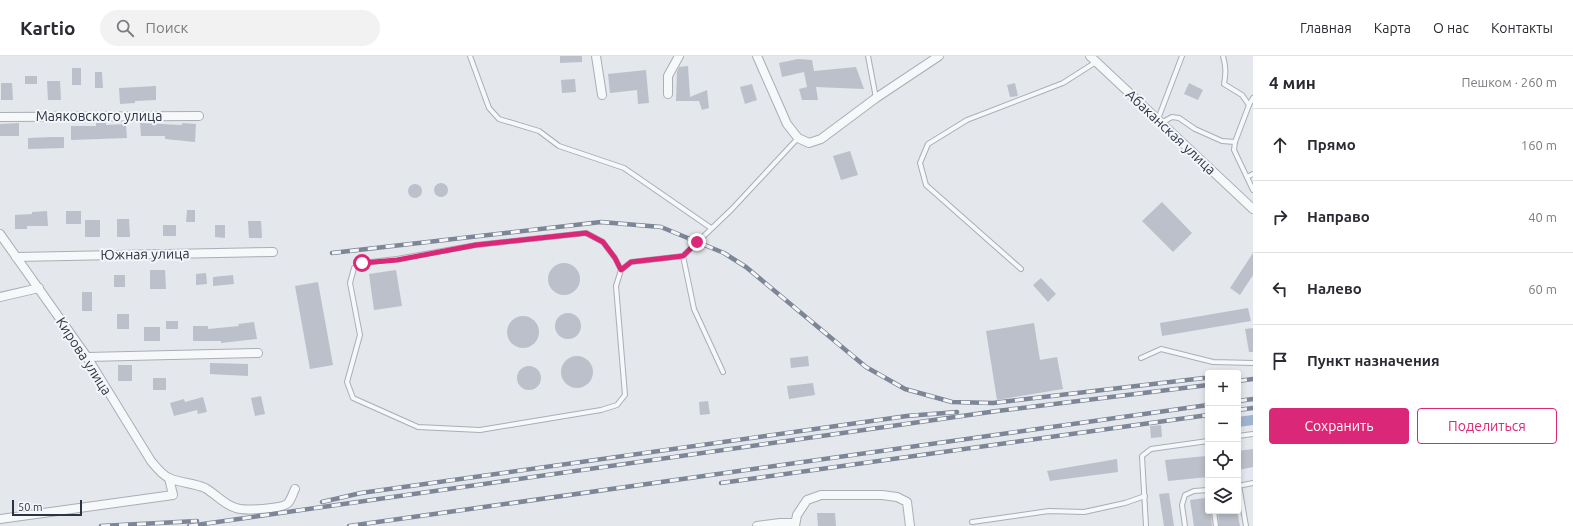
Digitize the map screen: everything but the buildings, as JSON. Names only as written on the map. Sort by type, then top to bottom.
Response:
[{"type":"street","points":[[596,56],[602,95]]},
{"type":"street","points":[[668,94],[668,76],[679,56]]},
{"type":"street","points":[[757,56],[787,124],[798,138],[809,143],[821,139],[876,98],[939,56]]},
{"type":"street","name":"Абаканская улица","points":[[1090,56],[1253,209]]},
{"type":"street","name":"Маяковского улица","points":[[0,117],[199,116]]},
{"type":"street","name":"Кирова улица","points":[[0,234],[87,357],[151,461],[160,472],[168,478]]},
{"type":"street","name":"Южная улица","points":[[16,257],[274,252]]},
{"type":"street","points":[[0,297],[39,288]]},
{"type":"street","points":[[87,357],[258,354]]},
{"type":"street","points":[[168,478],[204,488],[228,505],[237,509],[280,507],[288,503],[295,489]]},
{"type":"street","points":[[0,519],[173,495],[168,478]]},
{"type":"street","points":[[757,526],[780,523],[795,525],[796,515],[807,500],[821,495],[874,495],[897,497],[907,502],[910,526]]},
{"type":"lane","points":[[470,56],[489,108],[499,119],[539,131],[559,146],[624,168],[710,228]]},
{"type":"lane","points":[[868,56],[876,98]]},
{"type":"lane","points":[[1160,121],[1182,56]]},
{"type":"lane","points":[[1223,56],[1226,66],[1224,84],[1242,95],[1249,105]]},
{"type":"lane","points":[[1021,269],[926,185],[920,163],[928,144],[967,120],[1063,83],[1096,62]]},
{"type":"lane","points":[[1253,98],[1235,142],[1234,150],[1253,190]]},
{"type":"lane","points":[[1160,121],[1172,117],[1179,118],[1195,129],[1222,141],[1235,142]]},
{"type":"lane","points":[[621,270],[615,258],[603,242],[586,233],[476,245],[397,260],[362,263],[354,268],[350,283],[360,335],[346,382],[353,398],[418,427],[480,430],[601,410],[617,405],[625,395],[616,286],[621,270],[631,262],[683,256],[710,228],[732,209],[798,138]]},
{"type":"lane","points":[[1246,177],[1253,174]]},
{"type":"lane","points":[[683,256],[694,309],[723,372]]},
{"type":"lane","points":[[1141,358],[1161,349],[1213,362],[1253,363]]},
{"type":"lane","points":[[1241,436],[1253,434]]},
{"type":"lane","points":[[1146,526],[1142,456],[1150,449],[1205,441]]},
{"type":"lane","points":[[1241,485],[1253,483]]},
{"type":"lane","points":[[1185,526],[1182,505],[1185,495],[1205,490]]},
{"type":"lane","points":[[972,522],[1049,511],[1084,512],[1145,496]]},
{"type":"lane","points":[[1241,497],[1246,526]]},
{"type":"lane","points":[[1214,514],[1216,526]]},
{"type":"waterway","points":[[1241,422],[1253,420]]},
{"type":"railway","points":[[332,253],[601,222],[661,227],[724,253],[746,267],[866,367],[905,389],[952,402],[993,403],[1204,378]]},
{"type":"railway","points":[[1241,381],[1253,379]]},
{"type":"railway","points":[[189,526],[997,411],[1205,385]]},
{"type":"railway","points":[[1241,401],[1253,399]]},
{"type":"railway","points":[[349,526],[1205,405]]},
{"type":"railway","points":[[1241,410],[1253,408]]},
{"type":"railway","points":[[322,502],[361,493],[907,416],[957,412]]},
{"type":"railway","points":[[721,483],[1205,415]]},
{"type":"railway","points":[[101,526],[197,521]]},
{"type":"route","points":[[362,263],[397,260],[476,245],[586,233],[603,242],[615,258],[621,270],[631,262],[683,256],[697,242]]}]
